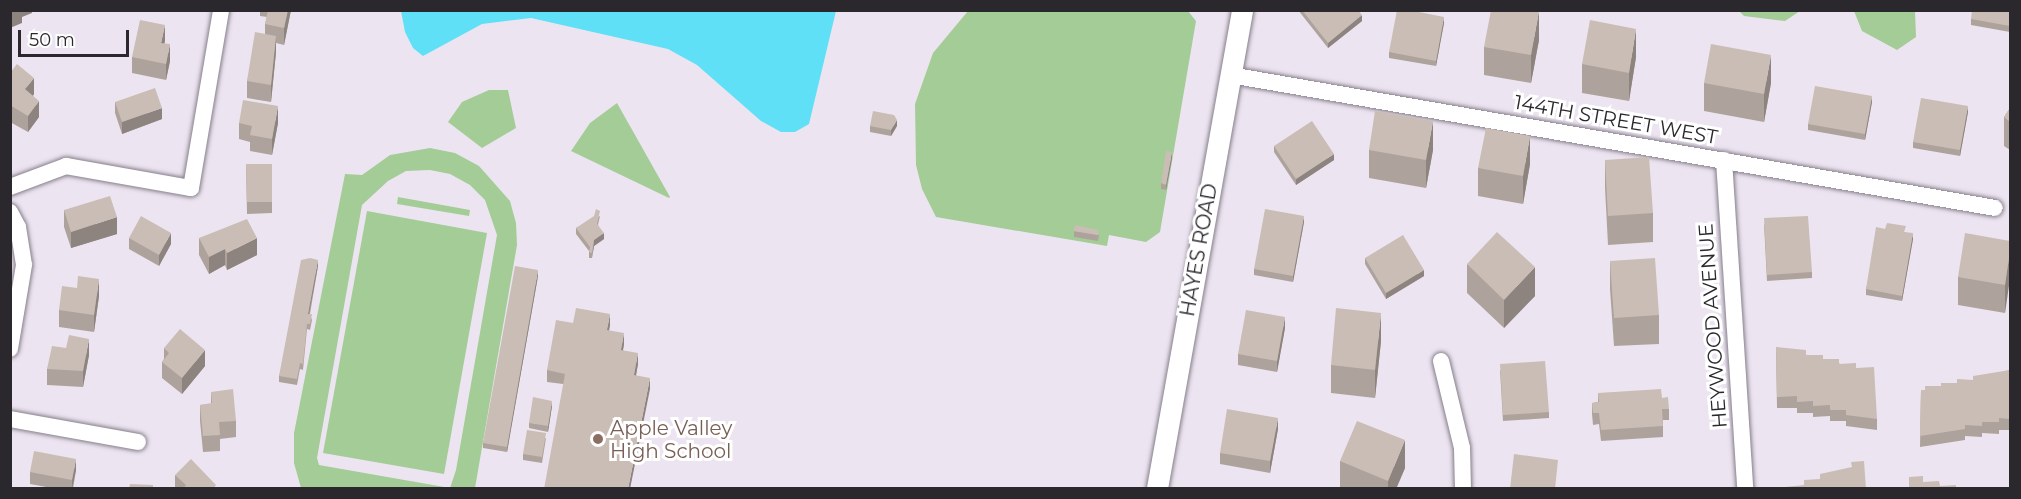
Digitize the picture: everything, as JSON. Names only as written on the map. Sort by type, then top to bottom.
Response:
[{"type":"street","points":[[10,187],[66,166],[191,188],[221,10]]},
{"type":"street","name":"HAYES ROAD","points":[[1157,489],[1242,10]]},
{"type":"street","name":"144TH STREET WEST","points":[[1230,75],[1995,208]]},
{"type":"street","name":"HEYWOOD AVENUE","points":[[1724,160],[1745,489]]},
{"type":"street","points":[[10,212],[18,227],[24,265],[10,349]]},
{"type":"street","points":[[1441,361],[1462,448],[1463,489]]},
{"type":"street","points":[[10,419],[138,442]]},
{"type":"green space","points":[[968,11],[1188,11],[1196,21],[1160,232],[1146,242],[1109,235],[1107,246],[936,217],[922,189],[916,165],[915,104],[933,53]]},
{"type":"green space","points":[[1739,11],[1800,11],[1785,21],[1744,16]]},
{"type":"green space","points":[[1854,11],[1915,11],[1916,37],[1897,50],[1862,31]]},
{"type":"green space","points":[[489,90],[508,90],[516,128],[482,148],[448,122],[462,102]]},
{"type":"green space","points":[[617,103],[669,198],[571,151],[590,123]]},
{"type":"green space","points":[[430,148],[455,153],[479,166],[510,201],[516,223],[517,245],[475,488],[450,488],[301,488],[294,463],[294,433],[345,174],[362,175],[390,155]],"holes":[[[430,170],[450,174],[470,185],[485,200],[497,235],[456,470],[450,488],[319,465],[317,458],[362,205],[388,181],[406,171]]]},
{"type":"green space","points":[[398,197],[470,210],[469,216],[397,204]]},
{"type":"green space","points":[[367,211],[487,233],[444,474],[323,453]]},
{"type":"water","points":[[401,10],[836,11],[809,124],[795,132],[781,132],[761,121],[697,65],[668,49],[531,18],[482,24],[423,56],[413,48],[405,32]]},
{"type":"building","points":[[268,10],[288,10],[284,28],[265,24]]},
{"type":"building","points":[[1302,10],[1358,10],[1362,15],[1328,43]]},
{"type":"building","points":[[1397,10],[1444,17],[1436,61],[1389,52]]},
{"type":"building","points":[[1491,10],[1539,11],[1531,55],[1484,47]]},
{"type":"building","points":[[1972,10],[2010,10],[2010,26],[1971,19]]},
{"type":"building","points":[[140,20],[165,25],[161,43],[170,44],[166,64],[132,57]]},
{"type":"building","points":[[1590,20],[1636,29],[1629,73],[1582,64]]},
{"type":"building","points":[[255,32],[276,36],[271,85],[247,81]]},
{"type":"building","points":[[1711,44],[1771,55],[1764,94],[1704,83]]},
{"type":"building","points":[[17,64],[34,78],[25,89],[39,101],[28,116],[10,105],[10,73]]},
{"type":"building","points":[[1815,86],[1872,96],[1865,134],[1808,124]]},
{"type":"building","points":[[155,88],[162,108],[122,122],[115,102]]},
{"type":"building","points":[[1921,98],[1968,106],[1960,150],[1913,142]]},
{"type":"building","points":[[243,100],[278,106],[272,139],[250,135],[252,126],[239,123]]},
{"type":"building","points":[[2010,108],[2010,122],[2004,117]]},
{"type":"building","points":[[873,111],[894,115],[897,120],[891,130],[870,126]]},
{"type":"building","points":[[1375,111],[1433,121],[1426,160],[1369,150]]},
{"type":"building","points":[[1312,121],[1334,154],[1296,179],[1274,146]]},
{"type":"building","points":[[1486,128],[1530,136],[1523,176],[1478,168]]},
{"type":"building","points":[[1166,151],[1172,152],[1166,185],[1161,183]]},
{"type":"building","points":[[1649,157],[1653,213],[1608,216],[1605,160]]},
{"type":"building","points":[[246,164],[272,164],[272,202],[247,202]]},
{"type":"building","points":[[110,196],[117,217],[71,232],[64,210]]},
{"type":"building","points":[[596,209],[600,211],[597,224],[604,233],[594,240],[592,253],[589,252],[590,247],[576,228],[594,216]]},
{"type":"building","points":[[1265,209],[1304,216],[1293,276],[1254,269]]},
{"type":"building","points":[[141,216],[171,233],[159,255],[129,238]]},
{"type":"building","points":[[1808,216],[1812,272],[1767,275],[1764,218]]},
{"type":"building","points":[[247,219],[257,238],[227,253],[225,249],[209,257],[199,238]]},
{"type":"building","points":[[1887,223],[1906,226],[1904,232],[1913,233],[1902,296],[1866,289],[1876,227],[1885,229]]},
{"type":"building","points":[[1075,225],[1099,230],[1098,235],[1074,231]]},
{"type":"building","points":[[1497,232],[1535,267],[1504,300],[1467,264]]},
{"type":"building","points":[[1965,233],[2010,241],[2005,285],[1958,277]]},
{"type":"building","points":[[1403,235],[1424,270],[1386,293],[1365,258]]},
{"type":"building","points":[[310,258],[318,260],[308,314],[312,314],[310,324],[307,324],[303,364],[300,363],[297,379],[279,376],[301,260]]},
{"type":"building","points":[[1655,258],[1659,315],[1614,318],[1610,261]]},
{"type":"building","points":[[515,266],[538,270],[507,447],[483,443]]},
{"type":"building","points":[[78,276],[99,279],[94,315],[59,310],[62,286],[77,288]]},
{"type":"building","name":"Apple Valley High School","points":[[576,308],[610,314],[607,330],[624,333],[621,350],[638,353],[634,375],[650,378],[628,489],[544,489],[565,374],[547,370],[556,320],[573,323]]},
{"type":"building","points":[[1336,308],[1381,313],[1375,370],[1331,365]]},
{"type":"building","points":[[1246,310],[1285,317],[1277,361],[1238,354]]},
{"type":"building","points":[[180,329],[205,350],[182,378],[162,362],[169,353],[164,348]]},
{"type":"building","points":[[69,335],[89,339],[83,371],[47,369],[52,346],[66,348]]},
{"type":"building","points":[[1776,347],[1806,350],[1806,355],[1823,355],[1823,359],[1839,359],[1839,364],[1856,363],[1856,368],[1874,367],[1877,419],[1846,415],[1846,410],[1830,410],[1830,405],[1813,406],[1813,401],[1797,402],[1797,396],[1777,397]]},
{"type":"building","points":[[1545,361],[1549,412],[1503,415],[1500,364]]},
{"type":"building","points":[[2010,370],[2010,419],[1999,418],[1999,422],[1982,422],[1982,426],[1965,425],[1965,429],[1920,436],[1921,390],[1925,390],[1925,386],[1957,383],[1957,379],[1973,380],[1973,376]]},
{"type":"building","points":[[233,389],[236,421],[219,422],[220,435],[203,436],[200,405],[212,403],[211,392]]},
{"type":"building","points":[[1661,389],[1662,398],[1668,397],[1669,409],[1662,409],[1663,426],[1601,430],[1599,413],[1593,413],[1592,403],[1599,402],[1598,393]]},
{"type":"building","points":[[533,397],[552,401],[548,426],[529,423]]},
{"type":"building","points":[[1227,409],[1278,418],[1270,461],[1220,453]]},
{"type":"building","points":[[1357,421],[1405,440],[1388,481],[1340,461]]},
{"type":"building","points":[[527,430],[546,433],[542,457],[523,454]]},
{"type":"building","points":[[34,451],[76,459],[72,480],[30,472]]},
{"type":"building","points":[[1514,454],[1558,460],[1555,489],[1510,489]]},
{"type":"building","points":[[191,459],[216,485],[213,489],[183,489],[186,485],[175,475]]},
{"type":"building","points":[[1864,461],[1866,489],[1785,489],[1785,487],[1804,485],[1804,480],[1820,479],[1820,474],[1852,467],[1851,462]]},
{"type":"building","points":[[1923,476],[1923,482],[1939,481],[1940,486],[1956,485],[1956,489],[1909,489],[1909,477]]},
{"type":"building","points":[[130,484],[153,485],[153,489],[129,489]]},
{"type":"place","name":"Apple Valley High School","points":[[598,439]]}]
